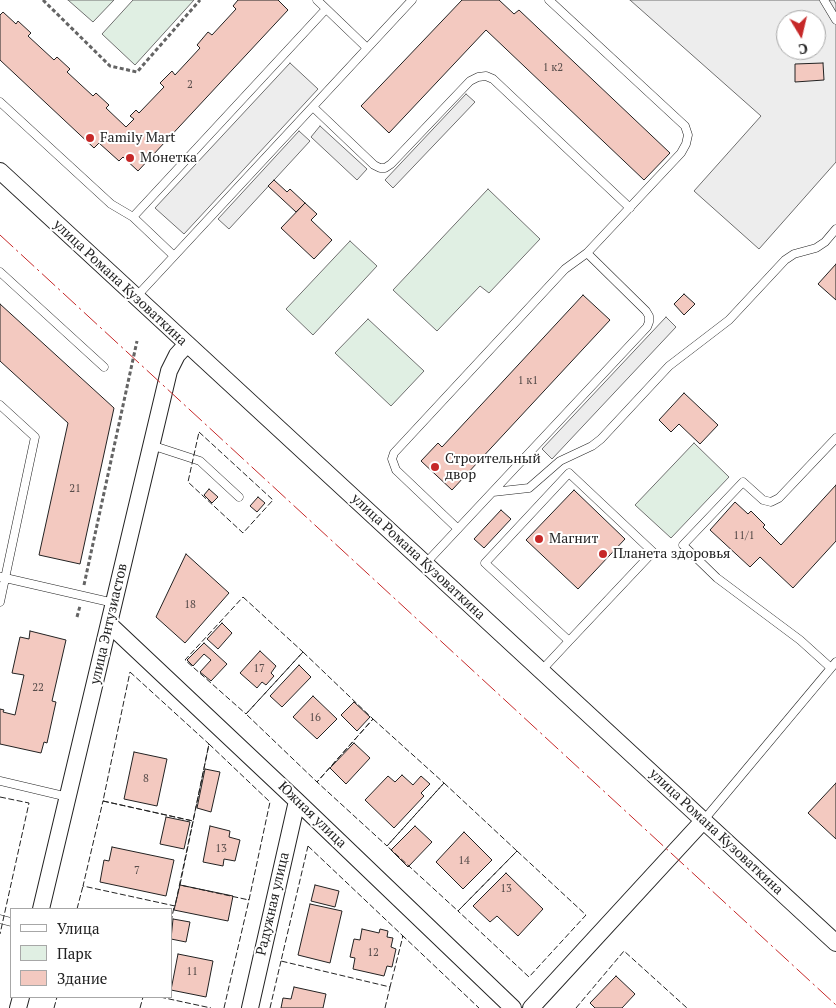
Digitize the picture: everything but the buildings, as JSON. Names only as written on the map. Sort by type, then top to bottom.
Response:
[{"type":"street","name":"улица Романа Кузоваткина","points":[[2,176],[136,297],[836,943]]},
{"type":"street","name":"улица Энтузиастов","points":[[41,908],[169,371],[177,355],[187,344]]},
{"type":"street","name":"Южная улица","points":[[109,624],[513,1008]]},
{"type":"street","name":"Радужная улица","points":[[250,1008],[297,801]]},
{"type":"street","points":[[531,1008],[703,821]]},
{"type":"lane","points":[[316,0],[367,48]]},
{"type":"lane","points":[[136,297],[412,0]]},
{"type":"lane","points":[[458,529],[396,470],[392,459],[394,453],[565,269],[587,254],[681,153],[688,135],[685,126],[549,0]]},
{"type":"lane","points":[[824,0],[836,20]]},
{"type":"lane","points":[[133,217],[326,9]]},
{"type":"lane","points":[[313,107],[374,165],[385,168],[470,81],[486,76],[493,79],[630,208]]},
{"type":"lane","points":[[0,102],[111,204],[133,217],[174,256]]},
{"type":"lane","points":[[493,492],[529,488],[560,462],[592,446],[601,439],[669,366],[729,320],[785,260],[794,254],[816,248],[836,230]]},
{"type":"lane","points":[[425,564],[647,327],[649,316],[646,311],[587,254]]},
{"type":"lane","points":[[0,272],[104,368]]},
{"type":"lane","points":[[0,405],[35,437],[3,578],[0,602]]},
{"type":"lane","points":[[703,821],[834,665],[717,578],[683,544],[742,482],[763,500],[771,502],[779,498],[836,438]]},
{"type":"lane","points":[[151,445],[200,461],[238,497]]},
{"type":"lane","points":[[541,671],[653,552],[569,473],[485,563],[569,641]]},
{"type":"lane","points":[[3,578],[114,603]]},
{"type":"lane","points":[[0,781],[68,797]]},
{"type":"path","points":[[43,0],[110,66],[137,72],[200,0]]},
{"type":"path","points":[[77,617],[137,341]]},
{"type":"green space","points":[[68,0],[114,0],[93,22]]},
{"type":"green space","points":[[133,0],[194,0],[135,65],[102,34]]},
{"type":"green space","points":[[488,189],[540,239],[489,293],[480,286],[437,331],[393,290]]},
{"type":"green space","points":[[350,241],[377,266],[313,335],[286,309]]},
{"type":"green space","points":[[368,319],[424,371],[391,406],[335,353]]},
{"type":"green space","points":[[694,443],[729,477],[671,538],[635,505]]},
{"type":"shaded area","points":[[630,0],[834,0],[836,4],[836,162],[759,249],[694,191],[761,116]]},
{"type":"shaded area","points":[[290,63],[318,89],[184,234],[155,208]]},
{"type":"shaded area","points":[[466,94],[475,102],[393,188],[385,180]]},
{"type":"shaded area","points":[[320,126],[367,169],[357,180],[311,137]]},
{"type":"shaded area","points":[[299,131],[310,141],[229,229],[218,219]]},
{"type":"shaded area","points":[[666,317],[676,327],[552,459],[542,449]]},
{"type":"fence","points":[[199,432],[273,500],[243,533],[188,482],[199,432]]},
{"type":"fence","points":[[243,597],[303,652],[246,714],[185,660],[243,597]]},
{"type":"fence","points":[[303,652],[373,719],[317,782],[246,714],[303,652]]},
{"type":"fence","points":[[130,672],[209,744],[193,821],[103,801],[130,672]]},
{"type":"fence","points":[[373,719],[444,783],[387,846],[317,782],[373,719]]},
{"type":"fence","points":[[209,744],[270,802],[249,900],[180,885],[209,744]]},
{"type":"fence","points":[[444,783],[517,851],[458,911],[387,846],[444,783]]},
{"type":"fence","points":[[0,797],[29,803],[0,934]]},
{"type":"fence","points":[[103,801],[193,821],[175,906],[83,886],[103,801]]},
{"type":"fence","points":[[308,846],[403,936],[390,987],[281,961],[308,846]]},
{"type":"fence","points":[[517,851],[586,915],[529,977],[458,911],[517,851]]},
{"type":"fence","points":[[77,908],[83,886]]},
{"type":"fence","points":[[224,1008],[248,899]]},
{"type":"fence","points":[[172,917],[174,907]]},
{"type":"fence","points":[[402,937],[479,1008]]},
{"type":"fence","points":[[576,1008],[624,951],[687,1008]]},
{"type":"fence","points":[[270,1008],[281,961],[283,961]]},
{"type":"fence","points":[[385,1008],[390,987]]},
{"type":"fence","points":[[54,1008],[57,998]]},
{"type":"fence","points":[[140,1008],[143,998]]},
{"type":"fence","points":[[165,998],[211,1008]]},
{"type":"power","points":[[0,235],[836,1005]]},
{"type":"place","name":"Family Mart","points":[[90,138]]},
{"type":"place","name":"Монетка","points":[[130,158]]},
{"type":"place","name":"Строительный двор","points":[[435,467]]},
{"type":"place","name":"Магнит","points":[[539,539]]},
{"type":"place","name":"Планета здоровья","points":[[603,554]]}]
